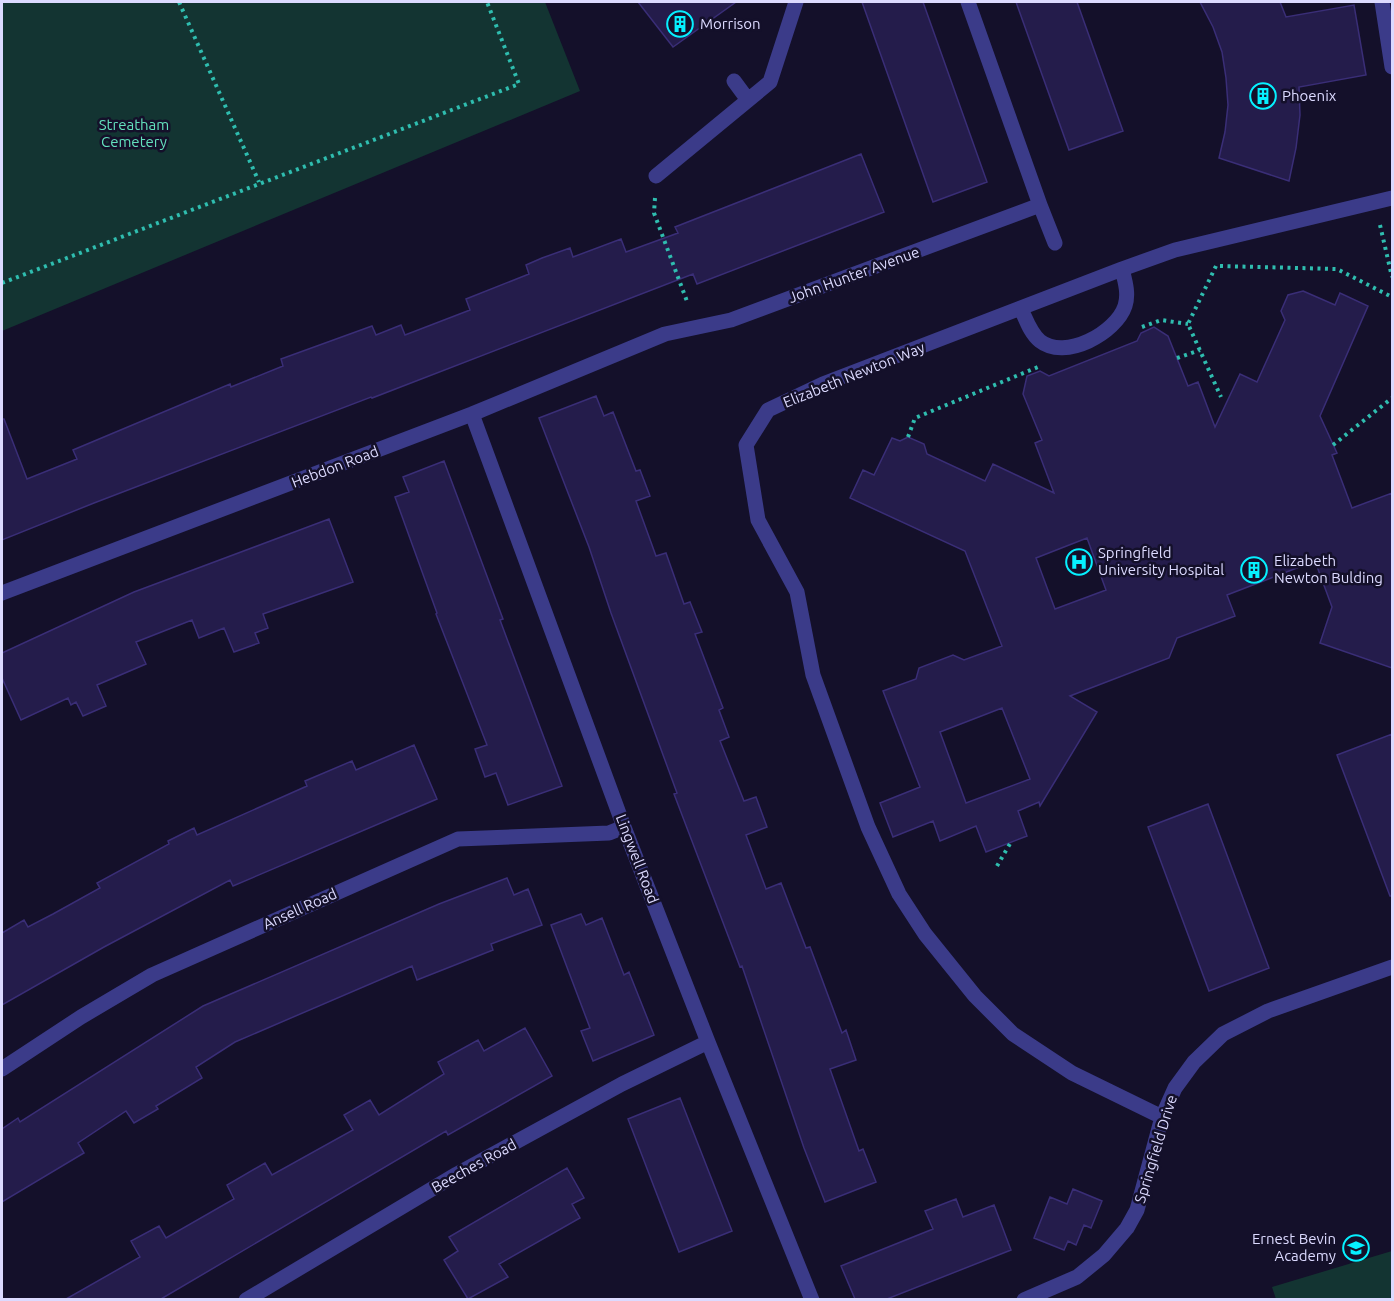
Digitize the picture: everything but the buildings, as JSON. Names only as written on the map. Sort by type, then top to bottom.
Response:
[{"type":"street","points":[[656,176],[770,82],[796,2]]},
{"type":"street","points":[[969,2],[1055,243]]},
{"type":"street","points":[[1382,2],[1392,67]]},
{"type":"street","points":[[734,81],[748,100]]},
{"type":"street","name":"Elizabeth Newton Way","points":[[1162,1117],[1072,1074],[1013,1034],[975,996],[926,934],[899,894],[868,827],[813,675],[797,592],[758,520],[746,445],[768,410],[823,384],[1122,269],[1175,249],[1392,198]]},
{"type":"street","name":"John Hunter Avenue","points":[[665,334],[731,320],[1040,206]]},
{"type":"street","points":[[1021,309],[1032,332],[1041,342],[1067,347],[1087,342],[1104,333],[1118,320],[1125,306],[1127,293],[1122,269]]},
{"type":"street","name":"Hebdon Road","points":[[2,593],[472,414],[665,334]]},
{"type":"street","name":"Lingwell Road","points":[[472,414],[624,827],[812,1299]]},
{"type":"street","name":"Ansell Road","points":[[2,1069],[81,1017],[152,975],[458,839],[609,833],[624,827]]},
{"type":"street","name":"Springfield Drive","points":[[1024,1299],[1077,1277],[1104,1255],[1127,1228],[1144,1190],[1162,1117],[1175,1088],[1188,1070],[1223,1034],[1268,1011],[1392,968]]},
{"type":"street","name":"Beeches Road","points":[[249,1299],[457,1174],[622,1084],[708,1042]]},
{"type":"path","points":[[179,2],[260,182]]},
{"type":"path","points":[[2,283],[519,84],[487,2]]},
{"type":"path","points":[[656,176],[654,213],[696,327]]},
{"type":"path","points":[[1374,203],[1392,277]]},
{"type":"path","points":[[1188,324],[1216,266]]},
{"type":"path","points":[[1204,267],[1336,269],[1392,297]]},
{"type":"path","points":[[1133,331],[1161,320],[1188,324]]},
{"type":"path","points":[[1188,324],[1221,397]]},
{"type":"path","points":[[1177,358],[1200,350]]},
{"type":"path","points":[[908,437],[915,418],[1040,366]]},
{"type":"path","points":[[1333,445],[1392,398]]},
{"type":"path","points":[[997,866],[1011,843]]},
{"type":"green space","name":"Streatham Cemetery","points":[[2,2],[545,2],[580,91],[2,331]]},
{"type":"green space","points":[[1392,1251],[1392,1299],[1276,1299],[1272,1287]]},
{"type":"place","name":"Morrison","points":[[680,24]]},
{"type":"place","name":"Phoenix","points":[[1263,96]]},
{"type":"place","name":"Springfield University Hospital","points":[[1079,562]]},
{"type":"place","name":"Elizabeth Newton Bulding","points":[[1254,570]]},
{"type":"place","name":"Ernest Bevin Academy","points":[[1356,1248]]}]
